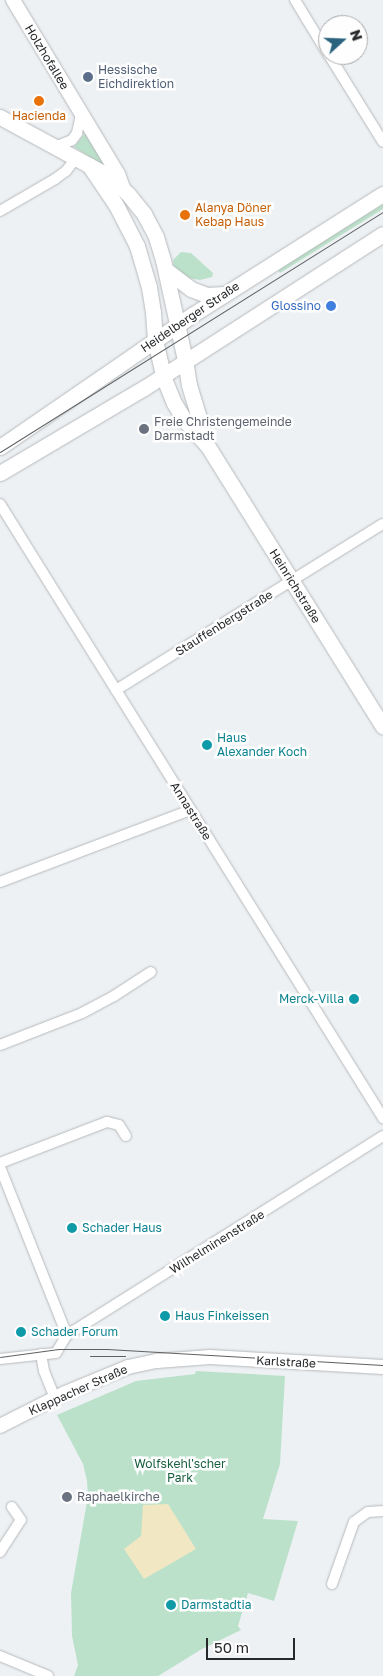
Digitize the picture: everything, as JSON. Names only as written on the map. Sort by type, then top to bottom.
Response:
[{"type":"main road","name":"Heinrichstraße","points":[[0,117],[107,174],[122,188],[144,214],[156,237],[166,270],[186,360],[189,385],[207,445]]},
{"type":"main road","name":"Heinrichstraße","points":[[82,161],[119,211],[137,246],[152,304],[155,340],[163,376],[174,403],[186,422],[207,445],[383,727]]},
{"type":"main road","name":"Heidelberger Straße","points":[[0,447],[177,325],[383,194]]},
{"type":"main road","points":[[0,473],[163,376],[383,234]]},
{"type":"main road","points":[[166,270],[191,289],[207,295],[224,294]]},
{"type":"street","name":"Holzhofallee","points":[[13,0],[118,174],[122,188]]},
{"type":"street","points":[[295,0],[318,38]]},
{"type":"street","points":[[335,65],[383,142]]},
{"type":"street","points":[[55,147],[72,140],[77,133],[81,114]]},
{"type":"street","points":[[0,211],[82,161]]},
{"type":"street","name":"Annastraße","points":[[0,504],[383,1118]]},
{"type":"street","name":"Stauffenbergstraße","points":[[116,690],[383,524]]},
{"type":"street","points":[[0,882],[191,810]]},
{"type":"street","points":[[0,1045],[82,1013],[114,996],[151,972]]},
{"type":"street","points":[[0,1164],[106,1122],[119,1125],[126,1136]]},
{"type":"street","name":"Wilhelminenstraße","points":[[41,1354],[56,1353],[67,1335],[383,1136]]},
{"type":"street","points":[[0,1168],[67,1335]]},
{"type":"street","points":[[0,1359],[41,1354],[44,1371],[55,1398]]},
{"type":"street","name":"Karlstraße","points":[[188,1358],[210,1357],[383,1368]]},
{"type":"street","name":"Klappacher Straße","points":[[0,1426],[55,1398],[128,1367],[188,1358]]},
{"type":"street","points":[[0,1552],[21,1520],[12,1507]]},
{"type":"street","points":[[332,1584],[354,1522],[368,1512],[383,1511]]},
{"type":"street","points":[[0,1656],[48,1676]]},
{"type":"green space","points":[[87,131],[106,167],[74,147]]},
{"type":"green space","points":[[383,204],[383,209],[280,273],[278,270]]},
{"type":"green space","points":[[181,252],[191,253],[213,273],[212,277],[200,280],[188,278],[174,267],[173,260]]},
{"type":"green space","name":"Wolfskehl'scher Park","points":[[196,1371],[285,1376],[280,1464],[263,1519],[298,1521],[274,1601],[248,1593],[238,1626],[241,1630],[202,1649],[158,1676],[74,1676],[78,1665],[72,1636],[71,1593],[88,1496],[83,1464],[57,1415],[136,1381],[195,1374]]},
{"type":"sand","points":[[168,1504],[196,1549],[144,1579],[124,1549],[141,1536],[143,1505]]},
{"type":"tram line","points":[[0,452],[383,212]]},
{"type":"tram line","points":[[0,1357],[58,1349],[107,1349],[383,1365]]},
{"type":"tram line","points":[[90,1356],[125,1356]]},
{"type":"place","name":"Hessische Eichdirektion","points":[[88,77]]},
{"type":"place","name":"Hacienda","points":[[39,101]]},
{"type":"place","name":"Alanya Döner Kebap Haus","points":[[185,215]]},
{"type":"place","name":"Glossino","points":[[331,306]]},
{"type":"place","name":"Freie Christengemeinde Darmstadt","points":[[144,429]]},
{"type":"place","name":"Haus Alexander Koch","points":[[207,745]]},
{"type":"place","name":"Merck-Villa","points":[[354,999]]},
{"type":"place","name":"Schader Haus","points":[[72,1228]]},
{"type":"place","name":"Haus Finkeissen","points":[[165,1316]]},
{"type":"place","name":"Schader Forum","points":[[21,1332]]},
{"type":"place","name":"Raphaelkirche","points":[[67,1497]]},
{"type":"place","name":"Darmstadtia","points":[[171,1605]]}]
